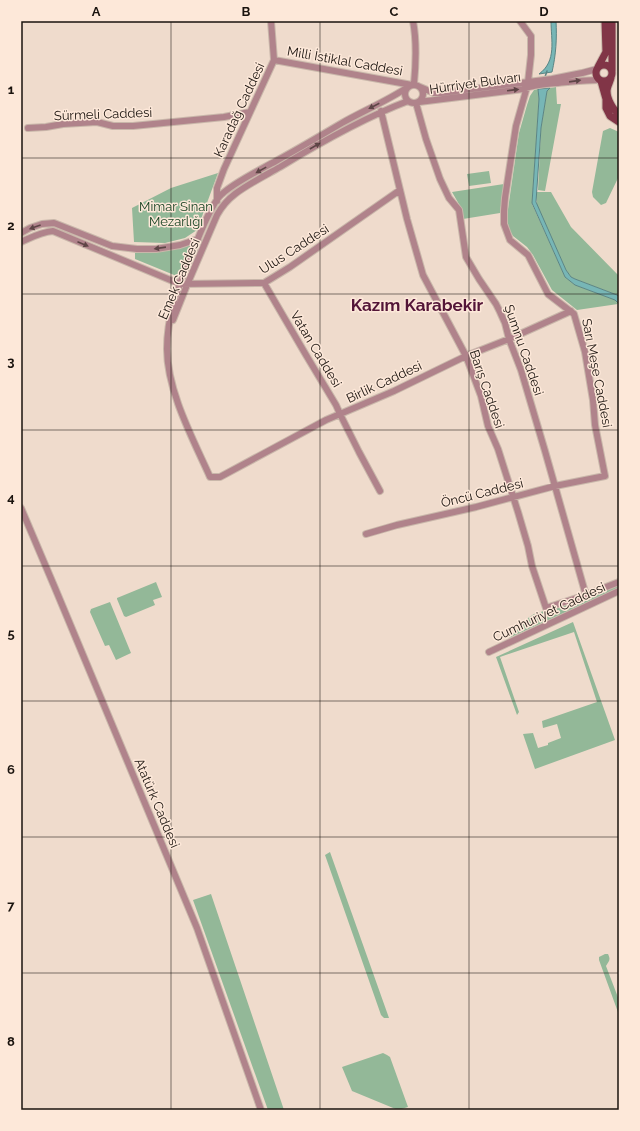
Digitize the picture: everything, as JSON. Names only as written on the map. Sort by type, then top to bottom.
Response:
[{"type":"main road","points":[[605,21],[606,52],[598,68],[596,76],[600,81],[606,99],[606,108],[610,116],[619,122]]},
{"type":"main road","points":[[612,21],[612,75],[607,92],[610,103],[615,112],[619,114]]},
{"type":"main road","points":[[598,68],[601,65],[607,65],[612,75]]},
{"type":"main road","points":[[600,81],[607,81],[612,75]]},
{"type":"street","name":"Karadağ Caddesi","points":[[216,200],[217,188],[224,169],[274,60],[271,21]]},
{"type":"street","points":[[413,21],[416,34],[416,63],[413,86],[405,92],[406,98],[410,102],[418,102],[421,100],[423,94],[422,89],[413,86]]},
{"type":"street","name":"Sarı Meşe Caddesi","points":[[520,21],[531,36],[531,55],[528,84],[515,134],[505,198],[504,224],[510,240],[528,255],[548,294],[574,314],[584,352],[593,400],[595,425],[605,476]]},
{"type":"street","name":"Milli İstiklal Caddesi","points":[[274,60],[413,86]]},
{"type":"street","points":[[552,81],[598,68]]},
{"type":"street","points":[[552,81],[600,81]]},
{"type":"street","name":"Hürriyet Bulvarı","points":[[413,86],[434,93],[441,93],[552,81]]},
{"type":"street","name":"Hürriyet Bulvarı","points":[[418,102],[523,89],[528,84]]},
{"type":"street","name":"Emek Caddesi","points":[[183,285],[198,239],[216,200],[221,194],[343,122],[413,86]]},
{"type":"street","name":"Emek Caddesi","points":[[210,477],[181,411],[168,365],[167,349],[168,333],[174,301],[204,246],[217,214],[222,206],[235,194],[292,159],[381,111],[408,100]]},
{"type":"street","name":"Şumnu Caddesi","points":[[418,102],[426,139],[440,179],[448,198],[459,210],[466,257],[496,304],[505,323],[509,339],[521,370],[585,592]]},
{"type":"street","name":"Barış Caddesi","points":[[381,111],[423,275],[466,356],[481,396],[488,426],[498,449],[528,546],[532,566],[546,608],[619,582]]},
{"type":"street","name":"Sürmeli Caddesi","points":[[28,128],[97,122],[113,126],[133,126],[224,117],[250,112]]},
{"type":"street","name":"Ulus Caddesi","points":[[183,285],[264,283],[290,267],[400,190]]},
{"type":"street","points":[[216,200],[222,206]]},
{"type":"street","points":[[21,233],[42,224],[54,223],[112,246],[137,249],[156,249],[180,245],[198,239]]},
{"type":"street","points":[[21,242],[34,235],[53,231],[183,285]]},
{"type":"street","name":"Vatan Caddesi","points":[[264,283],[336,405],[380,491]]},
{"type":"street","name":"Birlik Caddesi","points":[[210,477],[220,477],[326,420],[394,391],[466,356],[509,339],[571,311]]},
{"type":"street","name":"Öncü Caddesi","points":[[366,534],[555,486],[605,476]]},
{"type":"street","name":"Atatürk Caddesi","points":[[21,508],[197,928],[261,1110]]},
{"type":"street","name":"Cumhuriyet Caddesi","points":[[489,652],[619,591]]},
{"type":"green space","points":[[556,87],[557,104],[561,104],[545,191],[538,190],[541,128],[547,91],[550,88]]},
{"type":"green space","points":[[538,89],[539,99],[532,204],[565,277],[575,285],[615,300],[618,304],[577,310],[552,290],[533,255],[527,247],[513,236],[509,229],[507,216],[519,133],[530,96],[534,90]]},
{"type":"green space","points":[[610,128],[619,132],[619,176],[606,203],[601,205],[593,197],[592,192],[603,131]]},
{"type":"green space","points":[[489,171],[491,183],[469,186],[467,174]]},
{"type":"green space","name":"Mimar Sinan Mezarlığı","points":[[218,173],[197,230],[185,238],[165,243],[134,242],[132,208],[171,188]]},
{"type":"green space","points":[[504,184],[500,213],[463,219],[460,206],[452,192]]},
{"type":"green space","points":[[536,192],[551,192],[571,227],[619,276],[619,297],[571,277],[566,270],[537,205]]},
{"type":"green space","points":[[191,244],[179,277],[135,259],[135,253],[166,251]]},
{"type":"green space","points":[[156,582],[162,597],[153,600],[155,605],[126,617],[124,616],[117,598]]},
{"type":"green space","points":[[619,584],[619,588],[509,638],[528,618],[534,614],[593,596]]},
{"type":"green space","points":[[110,602],[131,653],[116,660],[109,645],[105,646],[90,612],[91,609]]},
{"type":"green space","points":[[573,622],[615,740],[535,769],[523,734],[533,733],[538,748],[548,745],[548,743],[561,738],[557,724],[543,728],[542,721],[597,702],[574,632],[500,657],[519,712],[517,715],[496,657]]},
{"type":"green space","points":[[330,852],[389,1018],[384,1018],[381,1015],[325,855]]},
{"type":"green space","points":[[211,894],[284,1110],[268,1110],[193,900]]},
{"type":"green space","points":[[608,954],[609,960],[606,966],[619,1000],[619,1015],[599,960],[599,957]]},
{"type":"green space","points":[[383,1053],[390,1057],[408,1107],[398,1110],[352,1091],[342,1067]]},
{"type":"water","points":[[551,21],[556,21],[555,53],[552,72],[539,74],[545,69],[551,57]]},
{"type":"water","points":[[550,88],[547,91],[541,128],[536,202],[566,270],[571,277],[617,295],[619,297],[619,304],[615,300],[575,285],[565,277],[532,203],[539,99],[538,89]]},
{"type":"waterway","points":[[545,77],[547,71]]},
{"type":"district","name":"Kazım Karabekir","points":[[417,305]]}]
